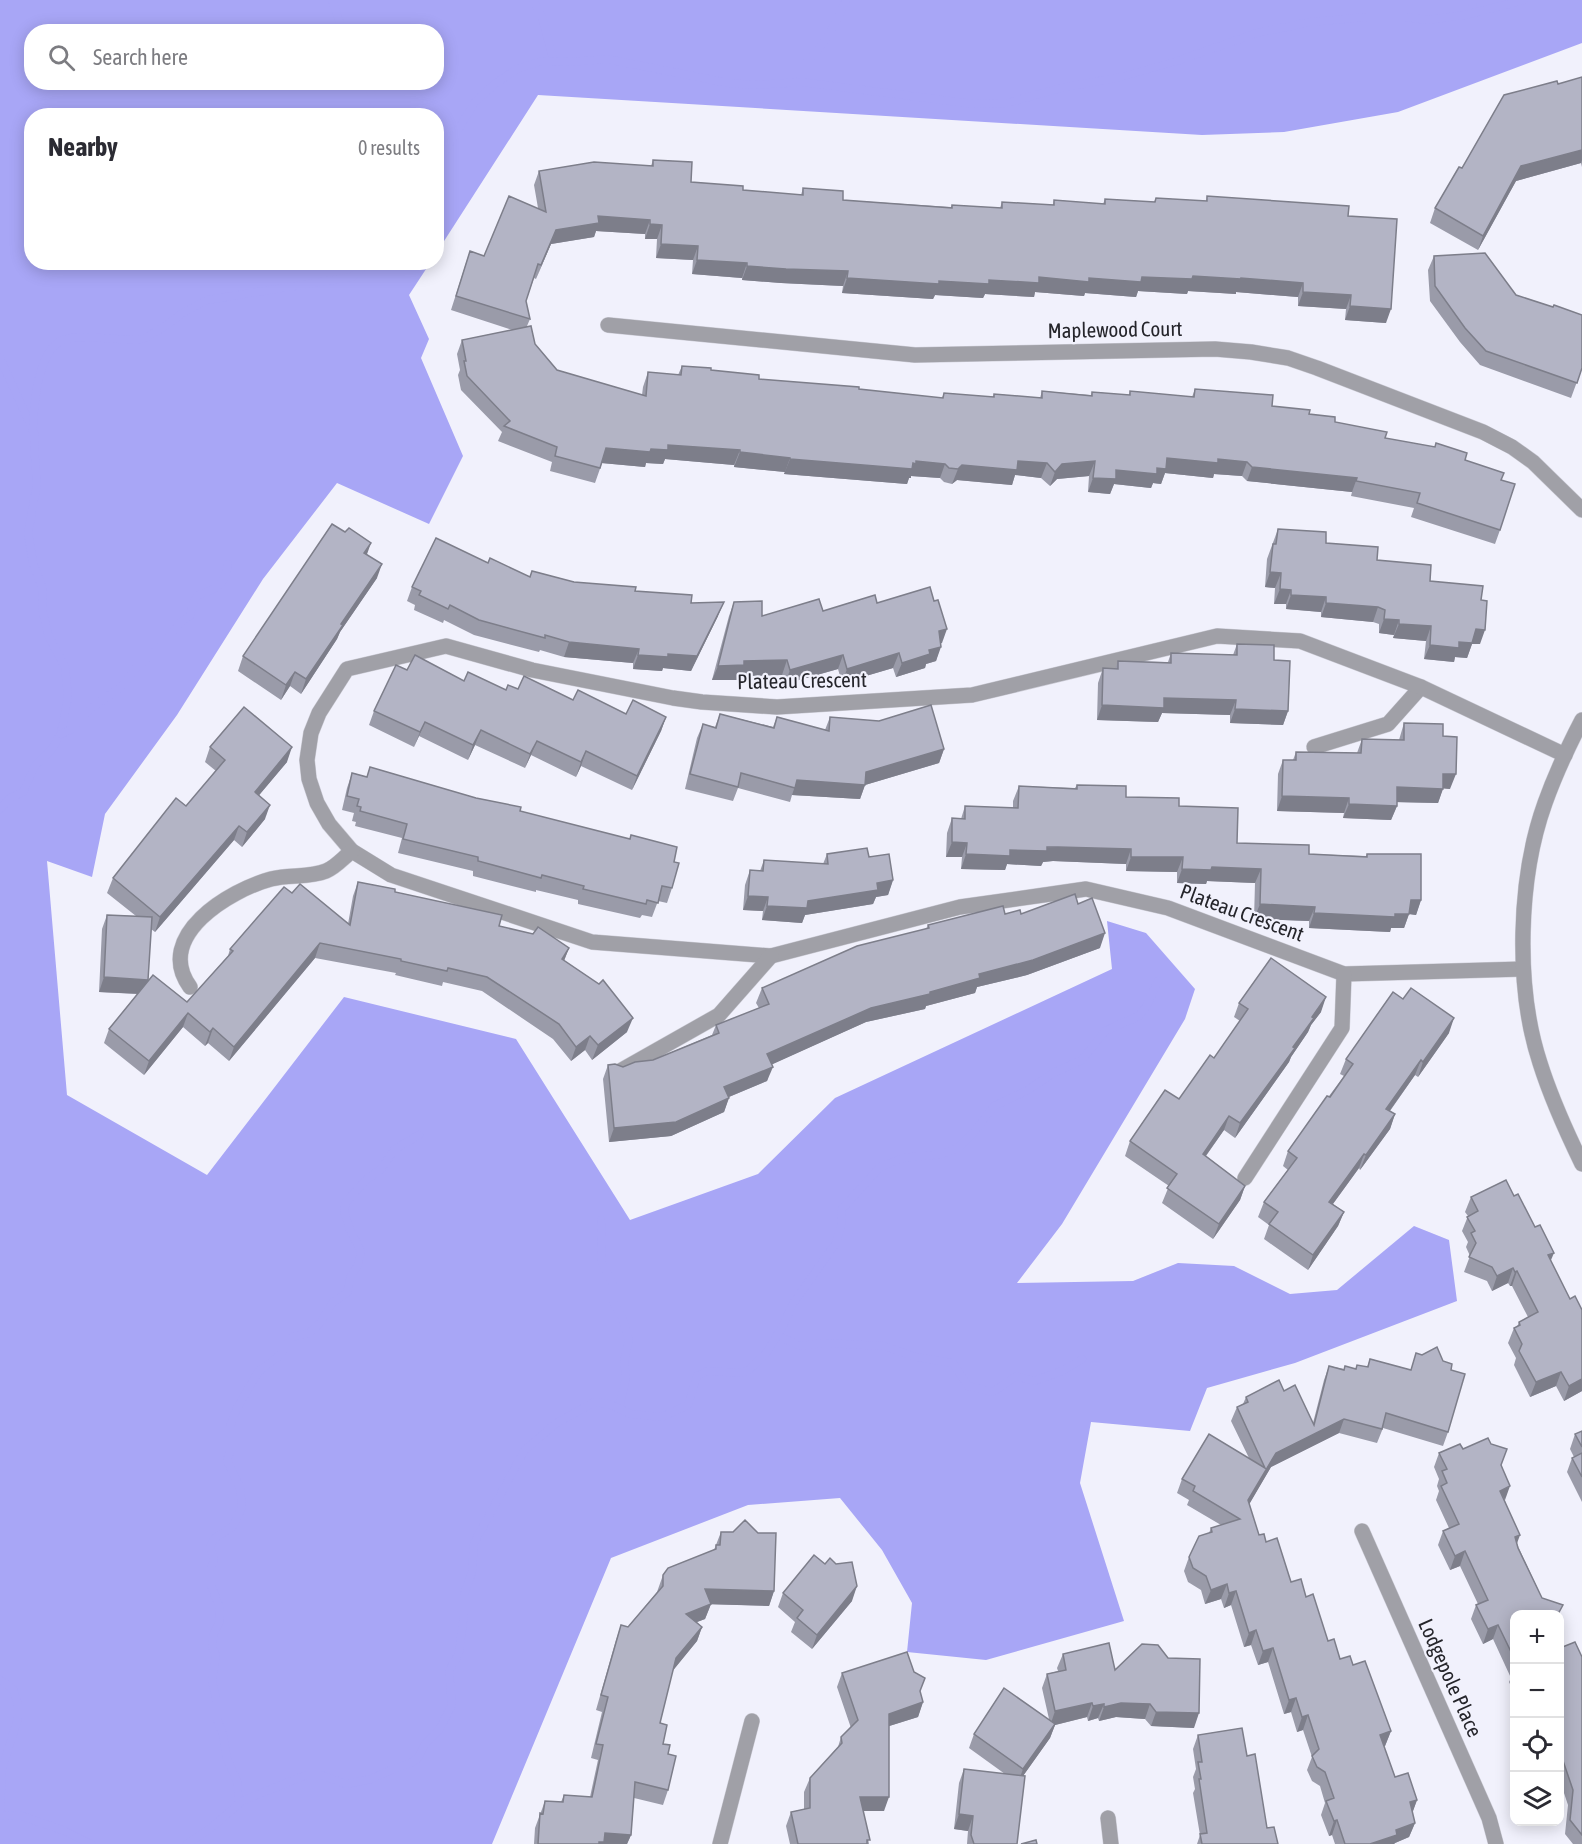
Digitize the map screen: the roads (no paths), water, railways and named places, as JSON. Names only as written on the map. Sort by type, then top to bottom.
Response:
[{"type":"street","name":"Maplewood Court","points":[[608,325],[915,355],[1215,349],[1288,358],[1483,432],[1512,447],[1533,462],[1582,510]]},
{"type":"street","name":"Plateau Crescent","points":[[1523,969],[1344,974],[1168,908],[1086,889],[960,907],[771,956],[592,942],[390,875],[352,851],[317,803],[309,779],[306,760],[311,734],[319,713],[347,669],[446,646],[532,670],[673,698],[777,707],[972,695],[1217,636],[1300,641],[1421,687],[1565,755]]},
{"type":"street","points":[[1314,747],[1388,724],[1421,687]]},
{"type":"street","points":[[1582,720],[1544,804],[1532,849],[1526,885],[1523,969],[1539,1061],[1557,1111],[1582,1164]]},
{"type":"street","points":[[190,987],[180,967],[180,952],[189,933],[210,910],[234,893],[273,878],[328,870],[352,851]]},
{"type":"street","points":[[617,1072],[719,1015],[771,956]]},
{"type":"street","points":[[1245,1178],[1342,1029],[1344,974]]},
{"type":"street","name":"Lodgepole Place","points":[[1362,1531],[1489,1818],[1496,1844]]},
{"type":"street","points":[[720,1844],[752,1720]]},
{"type":"street","points":[[1107,1818],[1111,1844]]},
{"type":"waterway","points":[[332,0],[340,24]]},
{"type":"waterway","points":[[533,0],[542,17],[554,62]]},
{"type":"waterway","points":[[787,83],[822,45],[846,0]]},
{"type":"waterway","points":[[1472,0],[1474,13]]},
{"type":"waterway","points":[[444,153],[475,102],[496,83],[517,69],[542,61],[570,62],[607,59],[728,83],[755,85],[801,82],[974,104],[1007,103],[1061,88],[1121,77],[1177,61],[1257,33],[1310,22],[1367,17],[1406,17],[1427,20],[1465,15],[1524,0]]},
{"type":"waterway","points":[[370,90],[379,108]]},
{"type":"waterway","points":[[33,426],[36,391],[43,366],[48,354],[63,340],[88,337],[138,340],[207,300],[352,277],[359,270]]},
{"type":"waterway","points":[[0,358],[35,435],[37,484],[28,533],[33,563],[42,587],[43,614],[49,637],[65,667],[68,697],[61,733],[52,749],[35,766],[23,792],[10,798],[0,809]]},
{"type":"waterway","points":[[61,734],[72,729],[88,711],[123,685],[136,668],[161,646],[181,622],[190,616],[195,599],[221,583],[228,564]]},
{"type":"waterway","points":[[187,1844],[211,1828],[242,1801],[306,1775],[321,1775],[346,1784],[371,1779],[418,1758],[425,1744],[439,1730],[452,1705],[449,1671],[459,1653],[464,1595],[472,1572],[474,1543],[524,1451],[555,1424],[594,1402],[609,1404],[631,1414],[662,1417],[688,1405],[697,1376],[707,1371],[741,1373],[749,1370],[767,1352],[784,1324],[792,1305],[836,1243],[841,1226],[842,1209],[880,1167],[903,1158],[942,1154],[958,1148],[994,1106],[1028,1090],[1053,1073],[1082,1060],[1105,1031],[1139,1016],[1158,981]]},
{"type":"waterway","points":[[239,1803],[237,1781],[227,1759],[223,1735],[217,1719],[217,1701],[212,1682],[216,1656],[212,1646],[214,1633],[220,1621],[219,1606],[211,1585],[211,1569],[214,1559],[210,1547],[214,1539],[233,1526],[242,1507],[240,1488],[227,1460],[230,1452],[230,1427],[236,1410],[258,1372],[280,1355],[292,1337],[309,1333],[320,1323],[333,1302],[347,1293],[361,1251],[350,1230],[344,1211],[346,1202],[366,1180],[381,1169],[395,1149],[419,1135]]},
{"type":"waterway","points":[[601,1220],[602,1263],[613,1284],[613,1302],[622,1317],[629,1340],[624,1361],[626,1378],[619,1408]]},
{"type":"waterway","points":[[777,1335],[800,1346],[824,1343],[884,1346],[916,1357],[953,1363],[968,1386],[993,1392],[1016,1376],[1034,1381],[1062,1371],[1082,1359]]},
{"type":"waterway","points":[[0,1680],[13,1689],[18,1705],[18,1718],[2,1769],[0,1811]]},
{"type":"waterway","points":[[0,1816],[19,1815],[65,1831],[91,1844]]}]
